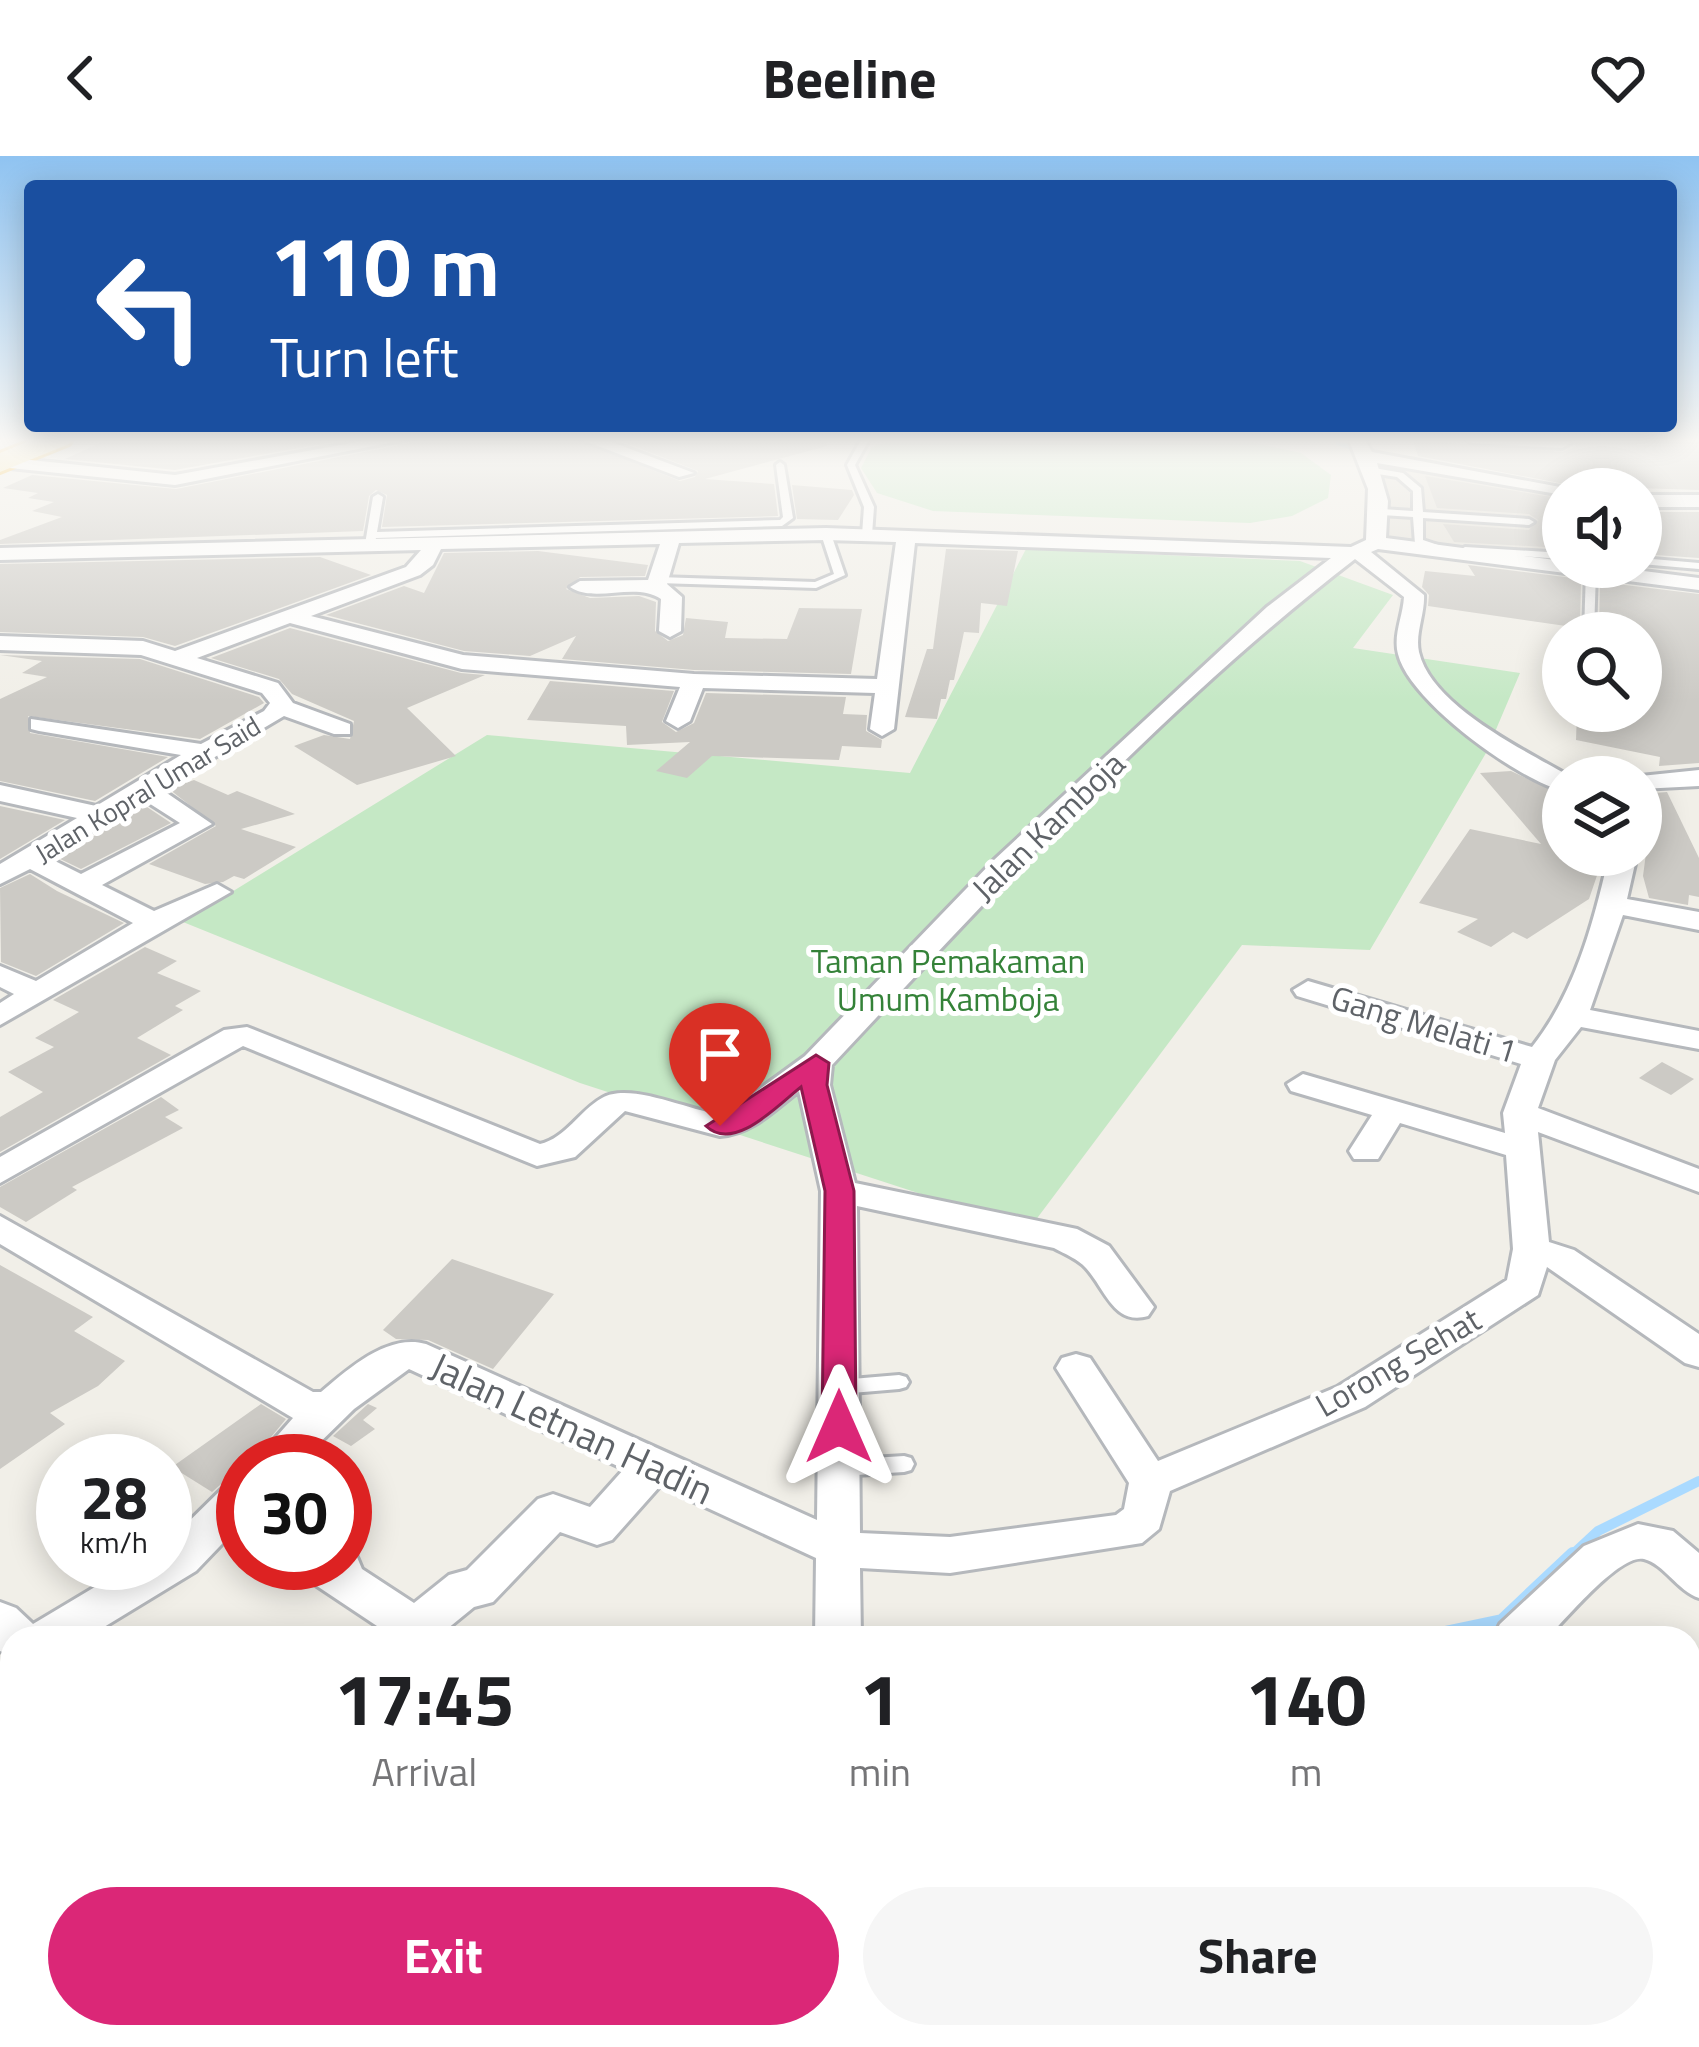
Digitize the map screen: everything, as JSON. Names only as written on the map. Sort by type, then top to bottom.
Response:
[{"type":"street","points":[[1361,550],[1374,526]]},
{"type":"street","points":[[4,558],[370,541],[433,544],[582,535],[826,534],[1361,550],[1542,563]]},
{"type":"street","points":[[882,729],[906,536]]},
{"type":"street","points":[[657,583],[671,538]]},
{"type":"street","points":[[181,656],[412,571],[426,561],[433,544]]},
{"type":"street","points":[[1361,550],[1414,595],[1408,652],[1426,687],[1498,743],[1542,770]]},
{"type":"street","name":"Jalan Kamboja","points":[[0,1172],[235,1036],[248,1036],[537,1155],[563,1149],[615,1103],[625,1101],[720,1126],[734,1125],[816,1063],[1020,851],[1274,611],[1361,550]]},
{"type":"street","points":[[1662,579],[1699,584]]},
{"type":"street","points":[[580,587],[657,583],[673,596],[670,631]]},
{"type":"street","points":[[288,616],[450,660],[694,681],[888,686]]},
{"type":"street","name":"Jalan Kopral Umar Said","points":[[0,643],[118,645],[181,656],[270,688],[279,694],[281,707],[0,876]]},
{"type":"street","points":[[677,721],[694,681]]},
{"type":"street","points":[[281,707],[342,729]]},
{"type":"street","points":[[39,724],[204,752]]},
{"type":"street","points":[[1662,780],[1699,778]]},
{"type":"street","points":[[77,886],[200,824],[143,788]]},
{"type":"street","points":[[0,793],[100,815]]},
{"type":"street","points":[[32,859],[144,917],[149,925]]},
{"type":"street","points":[[1618,876],[1573,1016],[1539,1059],[1522,1131],[1531,1250],[1561,1259],[1699,1353]]},
{"type":"street","points":[[0,1016],[149,925],[217,892]]},
{"type":"street","points":[[1612,904],[1699,921]]},
{"type":"street","points":[[0,975],[37,994]]},
{"type":"street","name":"Gang Melati 1","points":[[1308,990],[1539,1059]]},
{"type":"street","points":[[1573,1016],[1699,1040]]},
{"type":"street","points":[[816,1063],[814,1085],[839,1191],[838,1626]]},
{"type":"street","points":[[1303,1084],[1392,1110],[1522,1131],[1699,1181]]},
{"type":"street","points":[[1366,1151],[1392,1110]]},
{"type":"street","points":[[839,1191],[1064,1238],[1096,1255],[1135,1306]]},
{"type":"street","points":[[0,1228],[306,1407],[328,1407]]},
{"type":"street","name":"Lorong Sehat","points":[[1150,1482],[1351,1396],[1526,1286],[1531,1250]]},
{"type":"street","name":"Jalan Letnan Hadin","points":[[328,1407],[394,1360],[412,1354],[838,1549]]},
{"type":"street","points":[[838,1549],[950,1555],[1127,1532],[1144,1517],[1150,1482],[1076,1368]]},
{"type":"street","points":[[302,1434],[328,1407]]},
{"type":"street","points":[[419,1626],[465,1588],[477,1589],[553,1511],[598,1528],[651,1467]]},
{"type":"street","points":[[68,1626],[180,1558],[216,1524]]},
{"type":"street","points":[[1528,1626],[1586,1568],[1632,1542],[1651,1540],[1699,1580]]},
{"type":"street","points":[[354,1590],[401,1626]]},
{"type":"lane","points":[[373,526],[370,541],[719,526]]},
{"type":"lane","points":[[867,535],[868,526]]},
{"type":"lane","points":[[1417,526],[1421,544],[1542,561]]},
{"type":"lane","points":[[657,583],[816,585],[834,581],[840,575],[826,534]]},
{"type":"lane","points":[[1662,563],[1699,566]]},
{"type":"lane","points":[[839,1387],[898,1382]]},
{"type":"lane","points":[[839,1468],[904,1464]]},
{"type":"shaded area","points":[[1386,526],[1542,526],[1542,561],[1388,543]]},
{"type":"green space","name":"Taman Pemakaman Umum Kamboja","points":[[1026,549],[1300,561],[1393,595],[1353,648],[1520,673],[1486,753],[1370,950],[1242,945],[1029,1229],[580,1083],[183,922],[487,735],[910,773]]},
{"type":"building","points":[[37,526],[364,526],[363,531],[0,544],[0,540]]},
{"type":"building","points":[[1444,526],[1529,530],[1542,526],[1542,547],[1454,542]]},
{"type":"building","points":[[1662,526],[1699,526],[1699,558],[1662,555]]},
{"type":"building","points":[[946,549],[1018,551],[1007,606],[981,603],[979,633],[964,632],[954,680],[950,680],[946,699],[941,699],[937,719],[905,717],[927,649],[933,649]]},
{"type":"building","points":[[538,551],[648,565],[645,576],[580,577],[566,589],[590,598],[639,596],[656,602],[655,631],[668,641],[683,635],[686,618],[728,622],[725,638],[787,639],[799,608],[862,609],[851,674],[694,670],[562,659],[576,636],[530,656],[464,651],[326,615],[404,586],[424,593],[444,553]]},
{"type":"building","points":[[320,557],[371,575],[175,646],[143,637],[0,632],[0,564]]},
{"type":"building","points":[[1468,565],[1542,574],[1542,588],[1581,588],[1580,612],[1542,612],[1542,622],[1428,606],[1429,595],[1422,587],[1425,571],[1475,576]]},
{"type":"building","points":[[1600,588],[1699,594],[1699,763],[1662,766],[1662,756],[1576,740],[1576,732],[1662,732],[1662,612],[1599,612]]},
{"type":"building","points":[[290,628],[461,673],[485,675],[407,708],[456,756],[357,785],[294,746],[324,735],[350,739],[354,721],[292,694],[279,679],[211,658]]},
{"type":"building","points":[[0,655],[140,659],[259,697],[264,703],[200,739],[28,716],[30,733],[168,757],[95,801],[0,781],[0,699],[47,677],[22,673],[42,661]]},
{"type":"building","points":[[550,681],[674,691],[662,722],[676,732],[694,723],[706,693],[846,697],[843,714],[867,715],[866,731],[882,740],[881,748],[842,746],[839,760],[712,756],[687,778],[656,771],[690,742],[627,745],[626,726],[527,720]]},
{"type":"building","points":[[1511,771],[1542,785],[1542,876],[1597,876],[1589,899],[1527,939],[1513,932],[1491,947],[1457,932],[1478,919],[1419,903],[1470,829],[1541,844],[1480,773]]},
{"type":"building","points":[[194,780],[295,814],[241,829],[296,847],[244,879],[234,876],[223,882],[205,884],[149,864],[216,826],[169,789]]},
{"type":"building","points":[[1662,792],[1667,792],[1699,858],[1699,897],[1689,895],[1688,905],[1649,898],[1643,876],[1662,876]]},
{"type":"building","points":[[144,805],[171,823],[81,869],[58,858]]},
{"type":"building","points":[[0,806],[65,820],[0,859]]},
{"type":"building","points":[[30,874],[124,923],[36,976],[1,962],[0,888]]},
{"type":"building","points":[[145,947],[177,961],[157,973],[201,991],[175,1006],[183,1010],[137,1038],[171,1055],[0,1152],[0,1117],[43,1092],[8,1072],[54,1047],[35,1038],[79,1012],[53,1000]]},
{"type":"building","points":[[1662,1062],[1694,1079],[1671,1095],[1639,1078]]},
{"type":"building","points":[[161,1097],[179,1110],[165,1117],[183,1128],[72,1187],[77,1190],[26,1222],[0,1207],[0,1187]]},
{"type":"building","points":[[452,1259],[554,1294],[493,1369],[428,1340],[396,1339],[383,1330]]},
{"type":"building","points":[[0,1265],[93,1317],[74,1331],[125,1361],[98,1386],[50,1413],[65,1424],[51,1434],[36,1434],[36,1444],[0,1469]]},
{"type":"building","points":[[261,1404],[286,1419],[274,1434],[219,1434]]},
{"type":"building","points":[[368,1404],[377,1408],[363,1420],[375,1429],[368,1434],[335,1434]]},
{"type":"building","points":[[216,1436],[216,1489],[212,1492],[192,1480],[192,1453]]},
{"type":"waterway","points":[[1570,1557],[1598,1531],[1699,1481]]},
{"type":"waterway","points":[[1478,1626],[1502,1621],[1573,1554]]},
{"type":"route","points":[[720,1126],[734,1125],[816,1063],[814,1085],[839,1191],[839,1427]]}]
